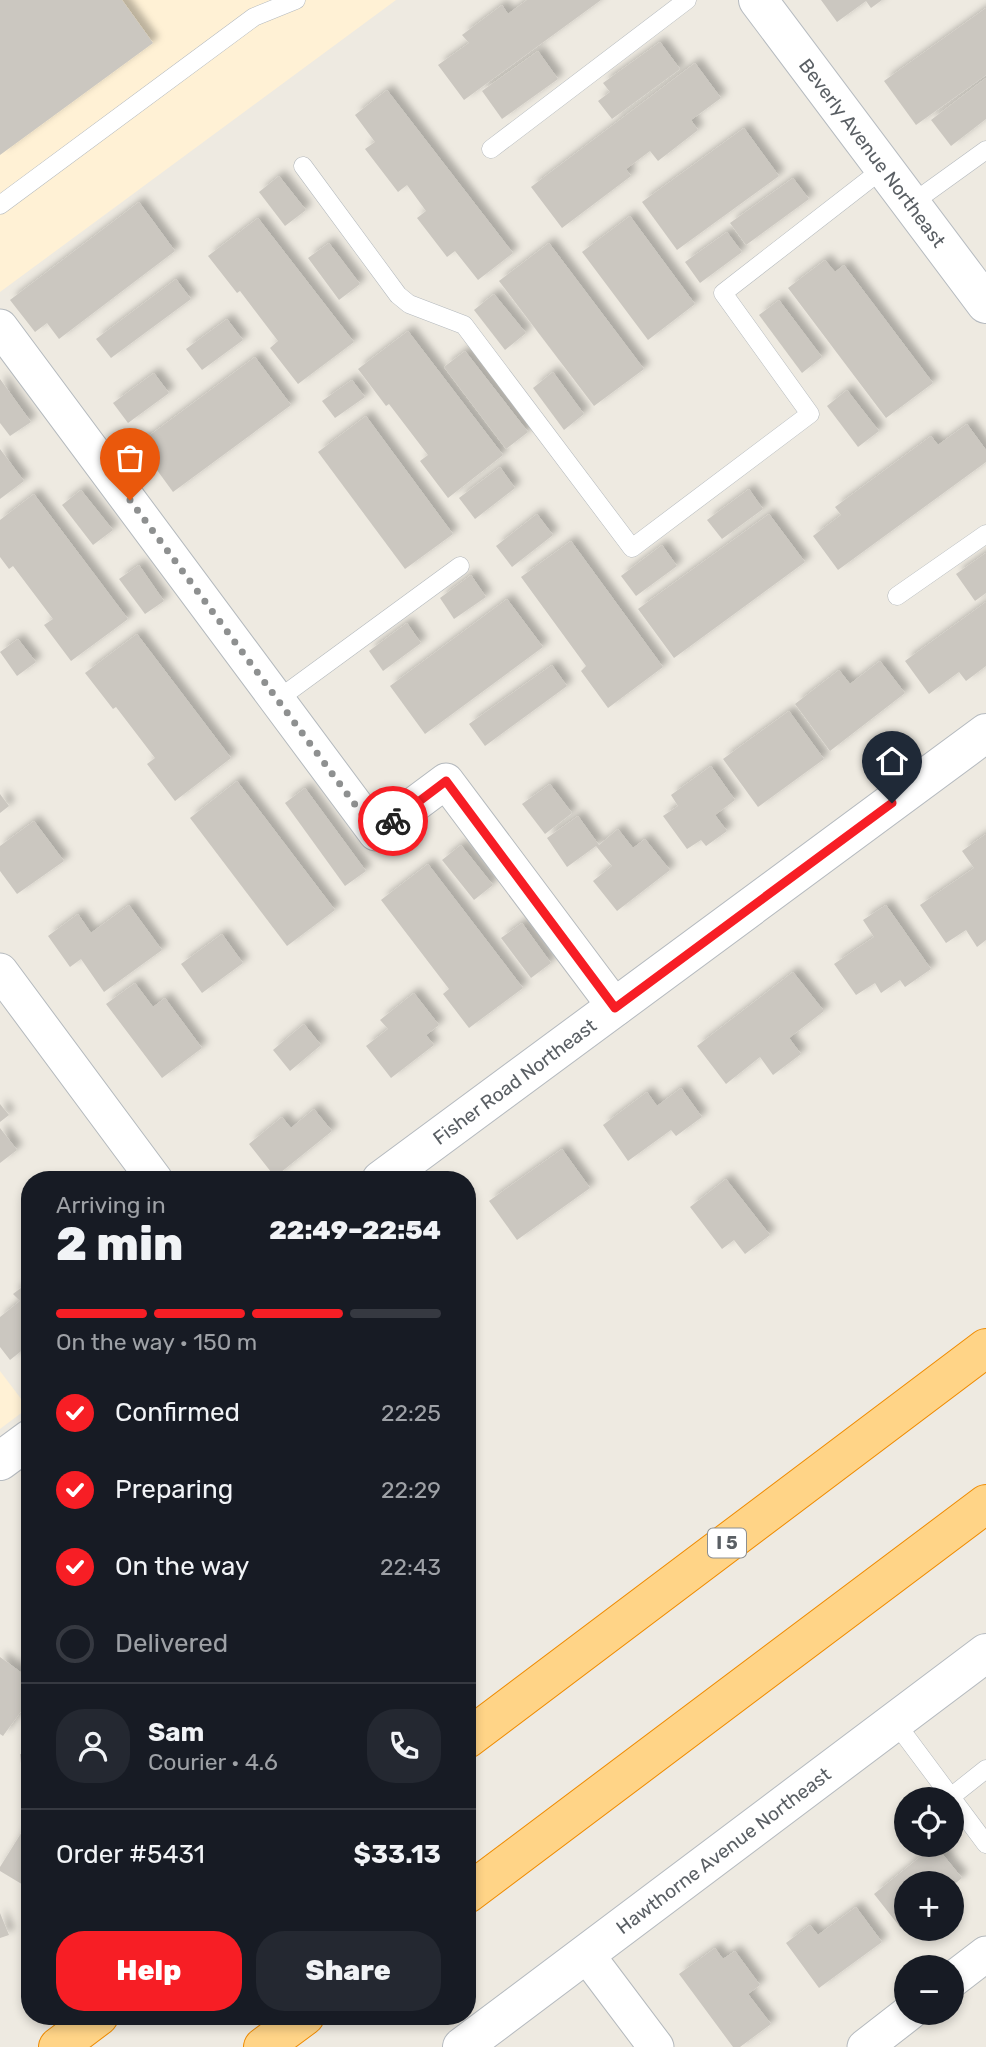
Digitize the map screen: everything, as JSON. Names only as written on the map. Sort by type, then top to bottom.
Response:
[{"type":"highway","name":"I 5","points":[[476,1732],[986,1348]]},
{"type":"highway","points":[[476,1887],[986,1504]]},
{"type":"highway","points":[[58,2047],[87,2025]]},
{"type":"highway","points":[[263,2047],[292,2025]]},
{"type":"street","name":"Beverly Avenue Northeast","points":[[758,0],[986,304]]},
{"type":"street","points":[[0,327],[376,833],[446,781],[615,1008]]},
{"type":"street","name":"Fisher Road Northeast","points":[[393,1171],[983,742]]},
{"type":"street","points":[[0,971],[148,1171]]},
{"type":"street","points":[[0,1461],[21,1446]]},
{"type":"street","name":"Hawthorne Avenue Northeast","points":[[462,2047],[986,1653]]},
{"type":"street","points":[[586,1954],[656,2047]]},
{"type":"street","points":[[964,1971],[986,1954]]},
{"type":"street","points":[[865,2047],[894,2024]]},
{"type":"lane","points":[[0,205],[254,16],[296,0]]},
{"type":"lane","points":[[491,149],[687,0]]},
{"type":"lane","points":[[911,204],[986,150]]},
{"type":"lane","points":[[303,166],[398,295],[409,304],[464,325],[632,548],[810,414],[723,293],[884,168]]},
{"type":"lane","points":[[897,596],[986,534]]},
{"type":"lane","points":[[278,700],[460,566]]},
{"type":"lane","points":[[894,1722],[945,1787]]},
{"type":"lane","points":[[963,1787],[986,1769]]},
{"type":"lane","points":[[964,1813],[986,1844]]},
{"type":"shaded area","points":[[0,0],[396,0],[0,292]]},
{"type":"shaded area","points":[[0,1371],[21,1399],[21,1413],[0,1429]]},
{"type":"building","points":[[0,0],[122,0],[153,43],[0,155]]},
{"type":"building","points":[[527,0],[601,0],[464,100],[438,65],[469,43],[462,35],[502,5],[508,14]]},
{"type":"building","points":[[821,0],[882,0],[871,8],[866,1],[837,22]]},
{"type":"building","points":[[986,8],[986,75],[916,125],[884,81]]},
{"type":"building","points":[[660,42],[680,69],[612,119],[598,101],[610,92],[603,83]]},
{"type":"building","points":[[538,51],[558,79],[502,119],[482,91]]},
{"type":"building","points":[[695,63],[721,98],[691,120],[698,130],[658,161],[650,151],[626,169],[631,176],[562,228],[531,187]]},
{"type":"building","points":[[986,78],[986,119],[951,146],[931,120]]},
{"type":"building","points":[[387,90],[513,253],[478,280],[455,251],[447,257],[417,218],[426,211],[407,185],[398,192],[365,149],[375,142],[355,115]]},
{"type":"building","points":[[744,128],[779,176],[677,250],[642,202]]},
{"type":"building","points":[[279,176],[306,210],[285,226],[259,192]]},
{"type":"building","points":[[793,178],[809,199],[746,245],[730,223]]},
{"type":"building","points":[[139,202],[175,251],[59,339],[47,323],[35,332],[10,300]]},
{"type":"building","points":[[630,216],[695,304],[648,340],[582,252]]},
{"type":"building","points":[[258,218],[354,342],[298,384],[270,348],[278,341],[240,291],[237,293],[208,256]]},
{"type":"building","points":[[727,232],[742,252],[700,283],[685,262]]},
{"type":"building","points":[[329,243],[360,284],[339,300],[308,258]]},
{"type":"building","points":[[549,243],[644,369],[594,406],[499,281]]},
{"type":"building","points":[[825,260],[835,272],[844,265],[933,383],[886,418],[788,288]]},
{"type":"building","points":[[176,279],[191,299],[111,358],[96,339]]},
{"type":"building","points":[[494,294],[526,333],[505,350],[474,310]]},
{"type":"building","points":[[779,300],[822,357],[802,373],[759,315]]},
{"type":"building","points":[[227,319],[243,340],[202,370],[186,349]]},
{"type":"building","points":[[408,331],[503,455],[448,498],[420,461],[428,455],[358,369]]},
{"type":"building","points":[[465,351],[528,432],[506,449],[444,367]]},
{"type":"building","points":[[255,357],[291,405],[173,492],[138,444]]},
{"type":"building","points":[[553,372],[584,414],[564,430],[533,388]]},
{"type":"building","points":[[154,373],[169,393],[128,423],[113,403]]},
{"type":"building","points":[[0,379],[31,422],[10,436],[0,423]]},
{"type":"building","points":[[352,380],[365,397],[335,418],[322,401]]},
{"type":"building","points":[[847,390],[879,431],[858,447],[827,406]]},
{"type":"building","points":[[366,416],[453,534],[405,569],[318,452]]},
{"type":"building","points":[[967,424],[986,450],[986,462],[838,570],[813,536],[841,515],[835,507],[931,436],[938,445]]},
{"type":"building","points":[[0,449],[24,481],[0,499]]},
{"type":"building","points":[[500,467],[515,488],[475,519],[459,498]]},
{"type":"building","points":[[749,489],[763,509],[722,539],[707,520]]},
{"type":"building","points":[[81,490],[113,530],[93,545],[62,505]]},
{"type":"building","points":[[34,494],[128,619],[71,661],[44,625],[53,619],[13,566],[9,569],[0,557],[0,520]]},
{"type":"building","points":[[537,514],[553,535],[512,567],[496,546]]},
{"type":"building","points":[[769,514],[805,562],[674,658],[638,609]]},
{"type":"building","points":[[571,541],[663,667],[608,708],[581,671],[586,666],[521,577]]},
{"type":"building","points":[[662,545],[677,566],[636,596],[621,576]]},
{"type":"building","points":[[986,553],[986,593],[975,601],[956,574]]},
{"type":"building","points":[[139,565],[164,601],[145,614],[119,579]]},
{"type":"building","points":[[471,575],[486,597],[454,619],[440,598]]},
{"type":"building","points":[[507,599],[543,647],[425,734],[390,686]]},
{"type":"building","points":[[986,602],[986,666],[966,681],[959,672],[929,694],[905,661]]},
{"type":"building","points":[[407,623],[421,643],[383,671],[369,651]]},
{"type":"building","points":[[137,634],[231,758],[175,801],[147,764],[155,758],[116,707],[113,709],[85,673]]},
{"type":"building","points":[[18,639],[36,662],[17,676],[0,652]]},
{"type":"building","points":[[880,661],[905,693],[830,751],[795,704],[839,670],[850,684]]},
{"type":"building","points":[[552,665],[567,686],[485,746],[469,724]]},
{"type":"building","points":[[789,711],[824,759],[758,807],[723,759]]},
{"type":"building","points":[[711,766],[735,800],[715,815],[727,831],[706,846],[701,840],[687,849],[663,816],[678,806],[671,795]]},
{"type":"building","points":[[237,781],[335,910],[287,946],[190,818]]},
{"type":"building","points":[[550,784],[572,813],[545,834],[522,804]]},
{"type":"building","points":[[305,788],[366,871],[345,886],[285,803]]},
{"type":"building","points":[[0,794],[9,806],[0,813]]},
{"type":"building","points":[[578,816],[599,845],[618,829],[633,848],[645,839],[670,870],[617,911],[593,881],[612,866],[596,846],[567,867],[547,838]]},
{"type":"building","points":[[34,821],[64,861],[17,894],[0,871],[0,846]]},
{"type":"building","points":[[986,834],[986,940],[977,947],[966,930],[946,943],[920,905],[974,868],[962,851]]},
{"type":"building","points":[[461,845],[493,885],[474,900],[442,860]]},
{"type":"building","points":[[428,864],[523,988],[469,1028],[443,994],[449,989],[381,900]]},
{"type":"building","points":[[129,905],[162,950],[104,992],[81,959],[70,967],[48,936],[78,914],[91,933]]},
{"type":"building","points":[[886,905],[931,969],[905,987],[900,980],[881,993],[875,983],[856,995],[834,964],[874,937],[863,920]]},
{"type":"building","points":[[522,923],[551,963],[531,978],[501,938]]},
{"type":"building","points":[[222,934],[243,963],[202,993],[181,964]]},
{"type":"building","points":[[793,972],[824,1011],[789,1038],[801,1054],[773,1075],[760,1057],[726,1084],[697,1046]]},
{"type":"building","points":[[135,983],[153,1007],[165,998],[202,1048],[162,1078],[106,1004]]},
{"type":"building","points":[[414,993],[439,1025],[426,1035],[434,1045],[391,1078],[366,1046],[388,1029],[380,1020]]},
{"type":"building","points":[[304,1024],[321,1045],[290,1071],[273,1050]]},
{"type":"building","points":[[681,1088],[702,1117],[676,1136],[671,1130],[628,1161],[603,1125],[647,1092],[657,1106]]},
{"type":"building","points":[[0,1104],[9,1115],[0,1122]]},
{"type":"building","points":[[314,1109],[332,1131],[282,1171],[270,1171],[249,1144],[282,1117],[291,1128]]},
{"type":"building","points":[[0,1128],[17,1150],[0,1163]]},
{"type":"building","points":[[562,1149],[590,1188],[517,1240],[489,1201]]},
{"type":"building","points":[[726,1179],[770,1235],[745,1254],[734,1240],[722,1249],[690,1207]]},
{"type":"building","points":[[21,1288],[21,1351],[10,1360],[0,1347],[0,1317],[20,1301],[13,1294]]},
{"type":"building","points":[[0,1657],[21,1672],[21,1711],[3,1736],[0,1734]]},
{"type":"building","points":[[21,1833],[21,1884],[0,1871]]},
{"type":"building","points":[[920,1857],[945,1857],[956,1871],[903,1871]]},
{"type":"building","points":[[894,1878],[894,1919],[874,1894]]},
{"type":"building","points":[[856,1907],[882,1942],[819,1988],[786,1943],[810,1925],[818,1935]]},
{"type":"building","points":[[0,1913],[9,1935],[0,1938]]},
{"type":"building","points":[[715,1948],[723,1959],[735,1951],[760,1985],[748,1994],[771,2024],[740,2047],[733,2047],[679,1974]]},
{"type":"way so far","points":[[130,500],[376,833],[393,821]]},
{"type":"route","points":[[393,821],[446,781],[615,1008],[892,803]]}]
